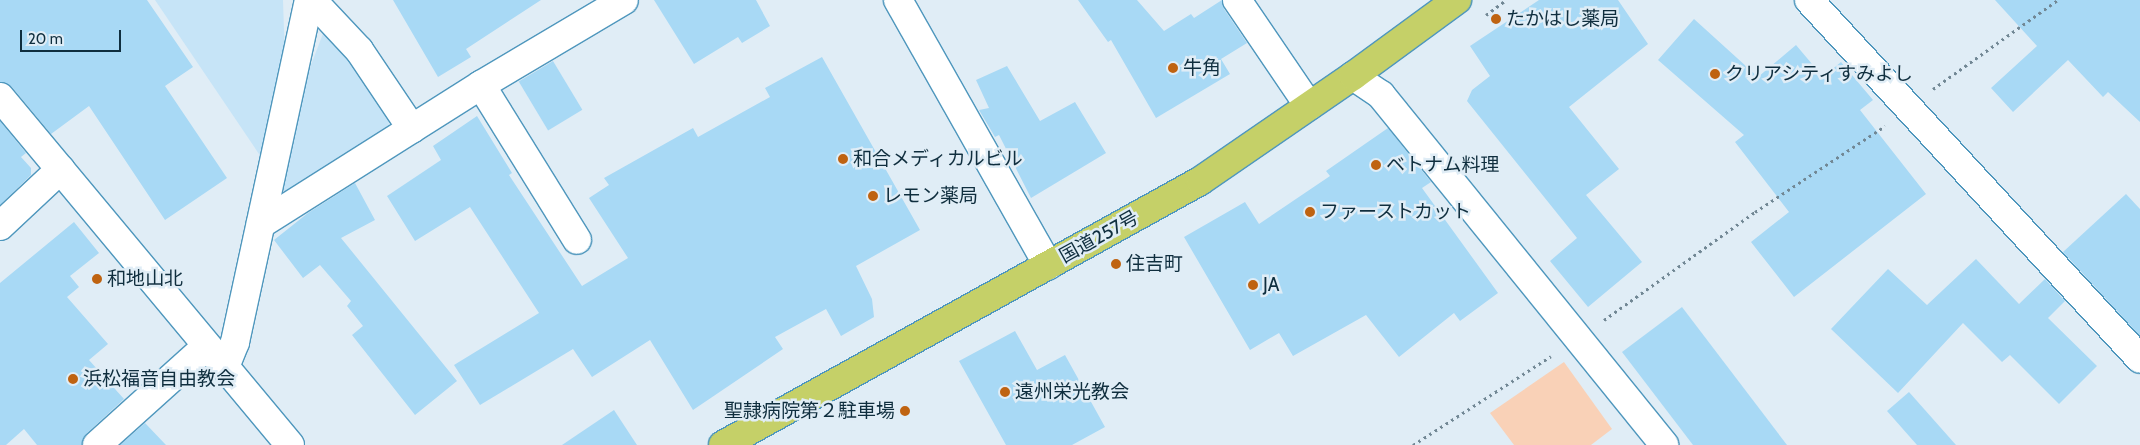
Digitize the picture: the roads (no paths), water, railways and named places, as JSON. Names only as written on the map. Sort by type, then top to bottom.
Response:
[{"type":"highway","name":"国道257号","points":[[723,445],[1200,180],[1353,76],[1457,0]]},
{"type":"street","points":[[310,0],[359,50],[412,129]]},
{"type":"street","points":[[224,367],[236,342],[310,0]]},
{"type":"street","points":[[898,0],[1048,266]]},
{"type":"street","points":[[1236,0],[1309,106]]},
{"type":"street","points":[[1809,0],[2140,359]]},
{"type":"street","points":[[261,224],[609,4]]},
{"type":"street","points":[[1353,76],[1381,95],[1580,338],[1664,445]]},
{"type":"street","points":[[481,85],[577,240]]},
{"type":"street","points":[[0,97],[206,347],[290,445]]},
{"type":"street","points":[[0,226],[61,169]]},
{"type":"street","points":[[97,445],[206,347]]},
{"type":"place","name":"たかはし薬局","points":[[1496,19]]},
{"type":"place","name":"牛角","points":[[1173,68]]},
{"type":"place","name":"クリアシティすみよし","points":[[1715,74]]},
{"type":"place","name":"和合メディカルビル","points":[[843,159]]},
{"type":"place","name":"ベトナム料理","points":[[1376,165]]},
{"type":"place","name":"レモン薬局","points":[[873,196]]},
{"type":"place","name":"ファーストカット","points":[[1310,212]]},
{"type":"place","name":"住吉町","points":[[1116,264]]},
{"type":"place","name":"和地山北","points":[[97,279]]},
{"type":"place","name":"JA","points":[[1253,285]]},
{"type":"place","name":"浜松福音自由教会","points":[[73,379]]},
{"type":"place","name":"遠州栄光教会","points":[[1005,392]]},
{"type":"place","name":"聖隷病院第２駐車場","points":[[905,411]]}]
